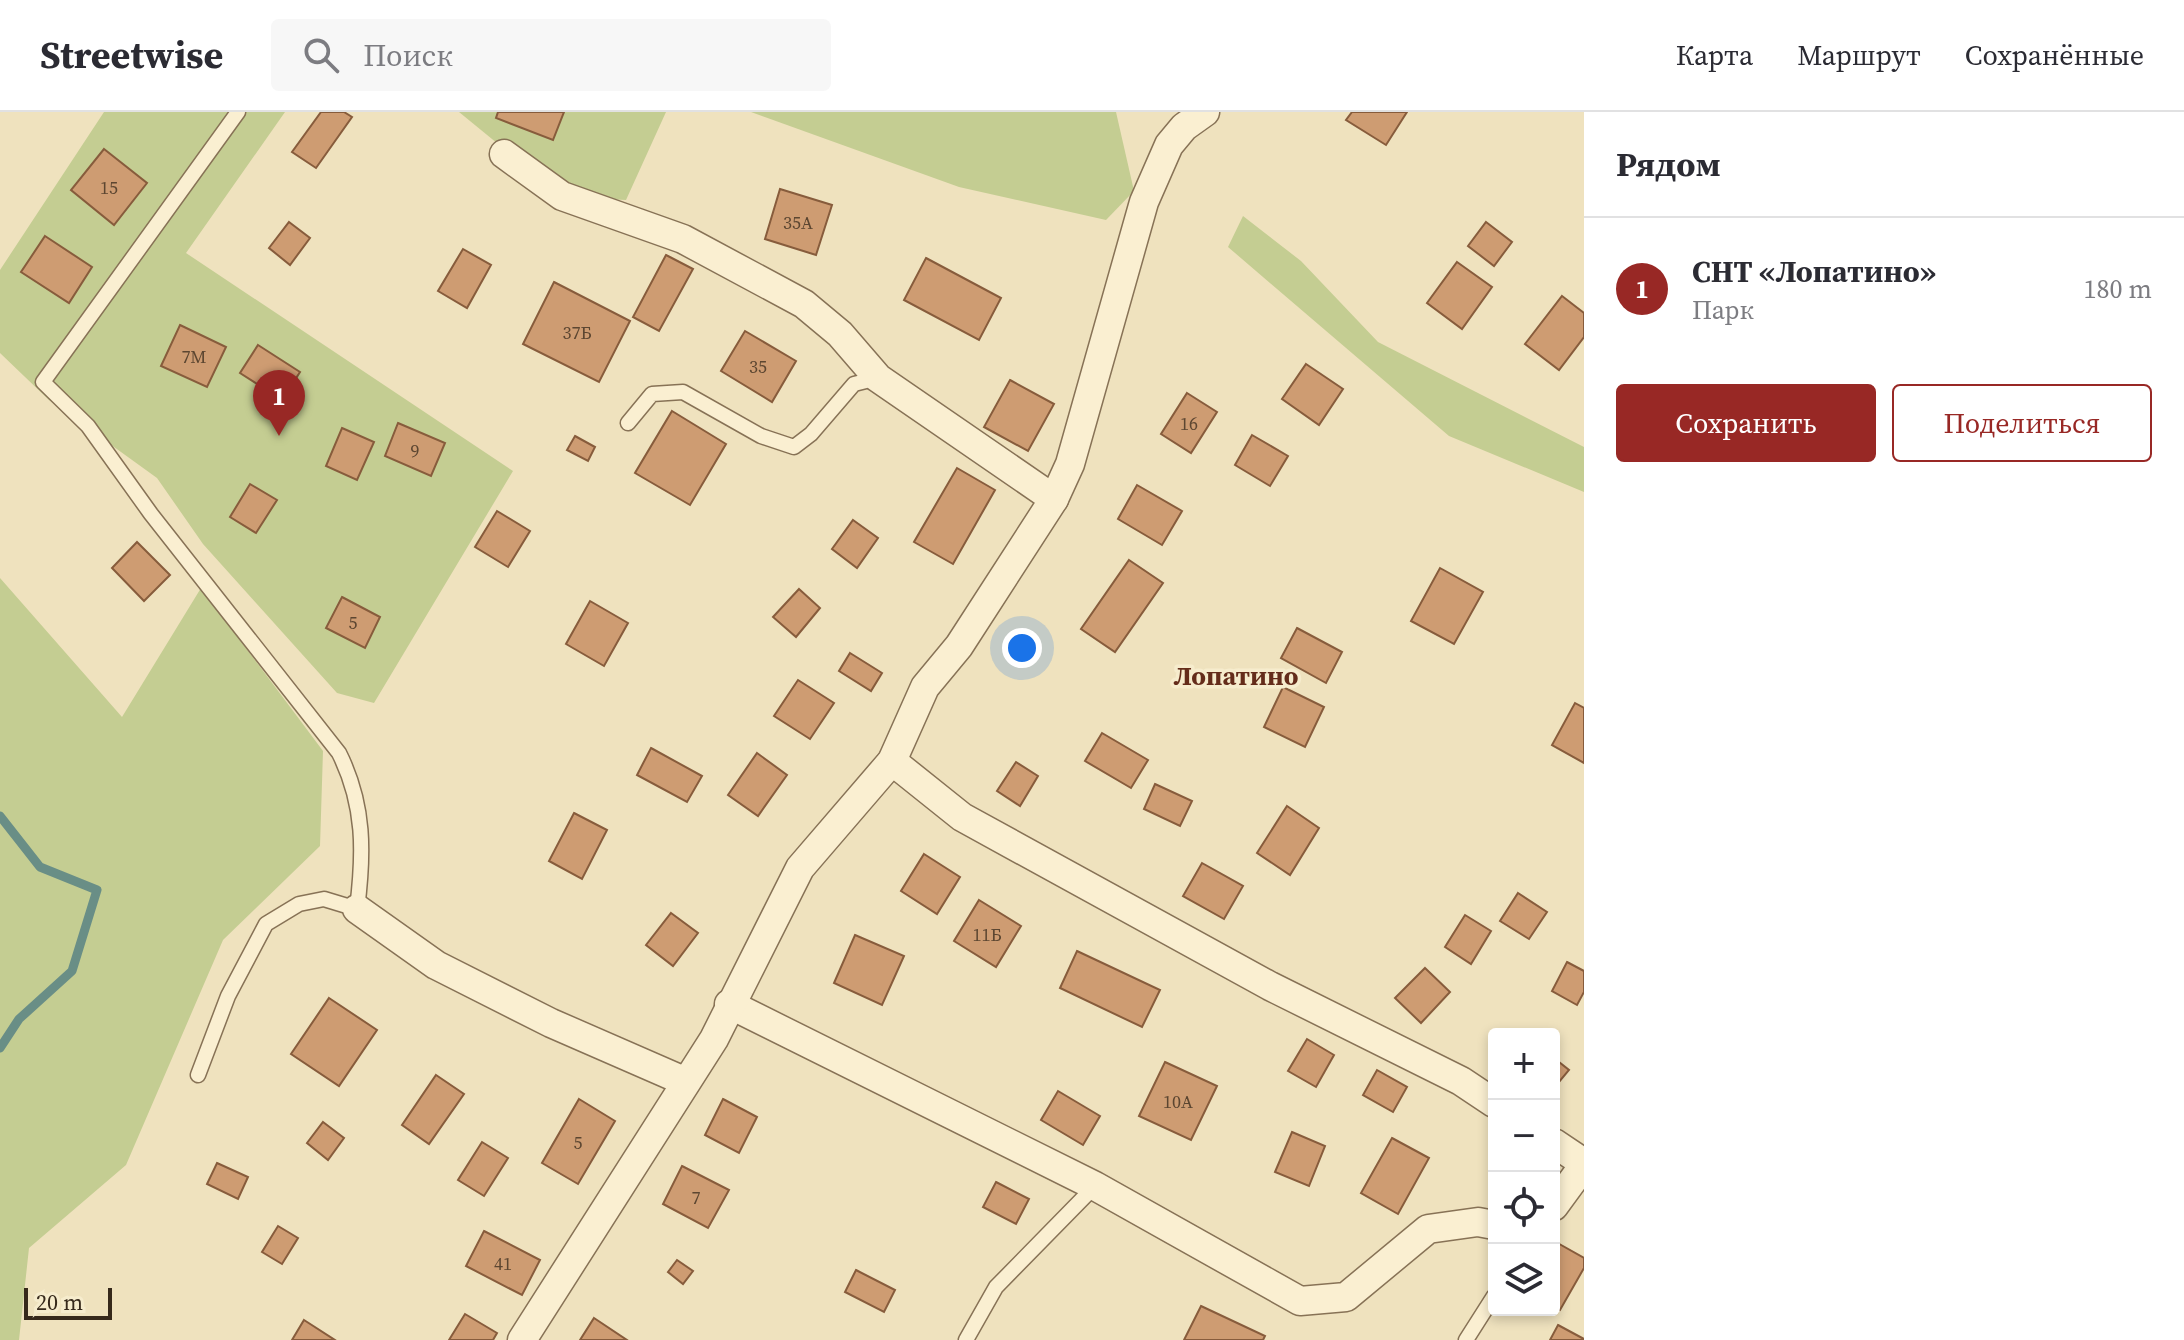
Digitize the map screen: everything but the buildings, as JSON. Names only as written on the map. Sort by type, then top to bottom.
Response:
[{"type":"street","points":[[522,1340],[684,1081],[714,1039],[800,868],[892,761],[925,687],[959,646],[1054,499],[1070,464],[1144,202],[1169,145],[1184,127],[1205,112]]},
{"type":"street","points":[[504,154],[562,196],[683,239],[804,304],[840,334],[878,378],[1054,499]]},
{"type":"street","points":[[892,761],[962,817],[1270,986],[1461,1081],[1490,1100]]},
{"type":"street","points":[[357,909],[436,965],[551,1023],[684,1081]]},
{"type":"street","points":[[729,1004],[1095,1186],[1300,1301],[1346,1297],[1428,1229],[1478,1222],[1488,1224]]},
{"type":"street","points":[[1560,1147],[1584,1164],[1560,1198]]},
{"type":"lane","points":[[198,1075],[228,996],[266,924],[299,904],[324,899],[357,909],[363,864],[361,819],[354,783],[339,753],[179,550],[88,426],[43,382],[238,112]]},
{"type":"lane","points":[[628,423],[652,394],[683,392],[761,436],[794,447],[811,434],[854,384],[878,378]]},
{"type":"lane","points":[[966,1340],[996,1287],[1095,1186]]},
{"type":"lane","points":[[1466,1340],[1488,1305]]},
{"type":"green space","points":[[104,112],[285,112],[186,253],[513,471],[374,703],[337,693],[203,544],[157,478],[49,400],[0,353],[0,270]]},
{"type":"green space","points":[[459,112],[666,112],[626,200],[591,198],[503,148]]},
{"type":"green space","points":[[751,112],[1116,112],[1134,191],[1106,220],[959,187]]},
{"type":"green space","points":[[1243,216],[1301,261],[1378,342],[1584,447],[1584,492],[1449,436],[1228,247]]},
{"type":"green space","points":[[0,578],[122,717],[201,588],[323,751],[320,846],[223,940],[126,1165],[29,1248],[19,1340],[0,1340]]},
{"type":"waterway","points":[[0,816],[40,867],[97,890],[72,971],[19,1019],[0,1048]]},
{"type":"place","name":"СНТ «Лопатино»","points":[[279,436]]},
{"type":"district","name":"Лопатино","points":[[1236,676]]}]
